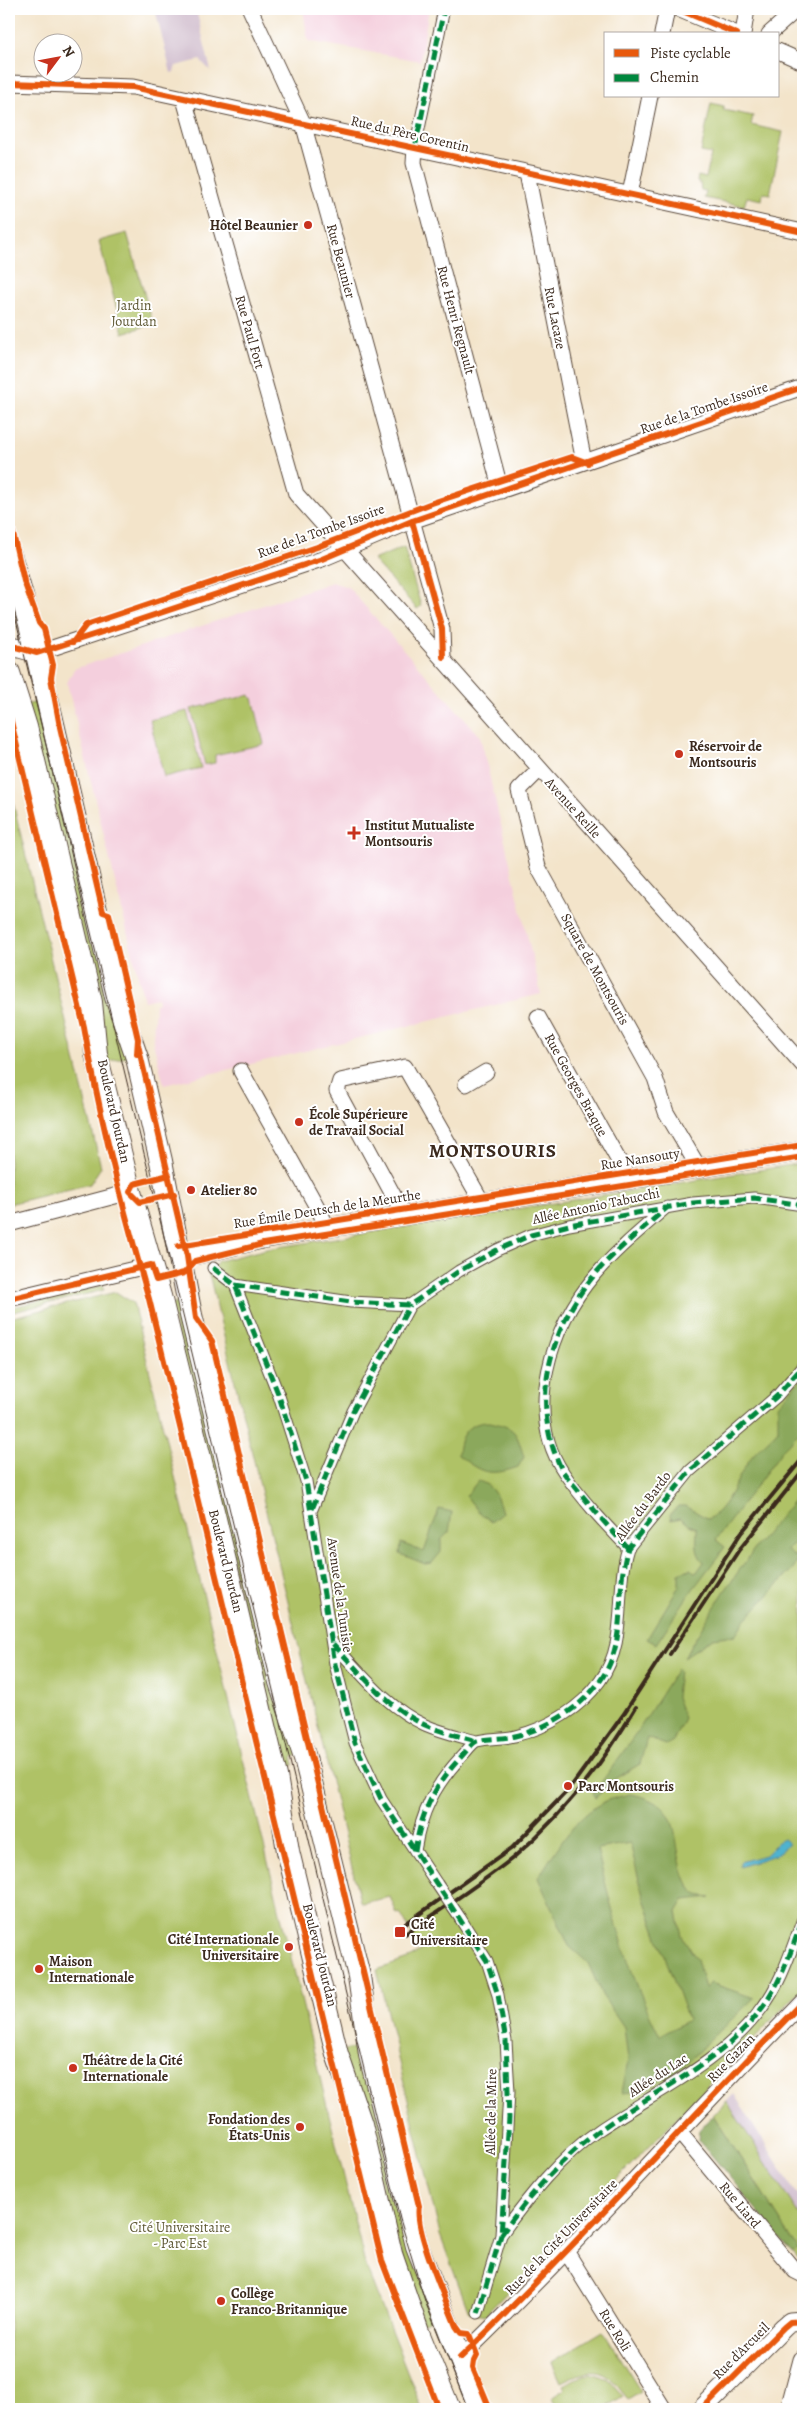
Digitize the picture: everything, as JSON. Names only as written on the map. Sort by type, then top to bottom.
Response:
[{"type":"main road","name":"Boulevard Jourdan","points":[[9,551],[36,653],[116,997],[139,1067],[181,1258],[191,1315],[280,1682],[304,1752],[359,1976],[370,2055],[414,2236],[480,2409]]},
{"type":"main road","name":"Boulevard Jourdan","points":[[9,673],[26,727],[89,993],[96,1054],[130,1192],[152,1265],[196,1439],[269,1749],[288,1851],[337,2054],[361,2124],[392,2254],[419,2335],[449,2409]]},
{"type":"street","name":"Rue Beaunier","points":[[250,9],[303,123],[442,630],[443,657]]},
{"type":"street","points":[[415,148],[444,9]]},
{"type":"street","points":[[662,32],[667,9]]},
{"type":"street","points":[[678,9],[732,32]]},
{"type":"street","points":[[744,32],[747,9]]},
{"type":"street","points":[[771,32],[797,9]]},
{"type":"street","points":[[780,52],[803,62]]},
{"type":"street","name":"Rue du Père Corentin","points":[[9,83],[133,87],[803,232]]},
{"type":"street","points":[[630,194],[650,98]]},
{"type":"street","name":"Rue Paul Fort","points":[[184,99],[296,494],[345,549]]},
{"type":"street","name":"Rue Henri Regnault","points":[[415,148],[414,163],[502,490]]},
{"type":"street","name":"Rue Lacaze","points":[[527,173],[584,462]]},
{"type":"street","name":"Rue de la Tombe Issoire","points":[[36,653],[255,582],[345,549],[412,521],[803,387]]},
{"type":"street","name":"Avenue Reille","points":[[345,549],[420,636],[443,657],[540,770],[803,1065]]},
{"type":"street","points":[[9,647],[16,647],[36,653]]},
{"type":"street","name":"Square de Montsouris","points":[[540,770],[519,790],[538,866],[655,1078],[666,1112],[699,1168]]},
{"type":"street","name":"Rue Georges Braque","points":[[538,1017],[629,1179]]},
{"type":"street","points":[[404,1215],[337,1091],[340,1081],[405,1067],[482,1202]]},
{"type":"street","points":[[241,1071],[322,1216],[326,1228]]},
{"type":"street","points":[[466,1084],[486,1072]]},
{"type":"street","name":"Rue Nansouty","points":[[482,1202],[803,1151]]},
{"type":"street","points":[[9,1224],[130,1192]]},
{"type":"street","name":"Allée Antonio Tabucchi","points":[[410,1305],[477,1260],[531,1235],[569,1225],[669,1206],[754,1198],[803,1205]]},
{"type":"street","name":"Rue Émile Deutsch de la Meurthe","points":[[181,1258],[261,1239],[482,1202]]},
{"type":"street","points":[[628,1548],[563,1472],[548,1435],[545,1419],[546,1386],[552,1353],[562,1326],[582,1291],[606,1262],[669,1206]]},
{"type":"street","points":[[9,1299],[152,1265]]},
{"type":"street","points":[[214,1268],[236,1285],[351,1302],[410,1305],[353,1411],[312,1509]]},
{"type":"street","name":"Avenue de la Tunisie","points":[[236,1285],[278,1396],[306,1481],[333,1644],[334,1664],[355,1743],[381,1799],[460,1918]]},
{"type":"street","name":"Allée du Bardo","points":[[476,1741],[517,1735],[559,1717],[581,1702],[592,1691],[607,1670],[614,1652],[619,1631],[623,1563],[628,1548],[690,1471],[777,1396],[803,1366]]},
{"type":"street","points":[[333,1644],[370,1686],[399,1710],[428,1726],[476,1741],[447,1773],[433,1793],[423,1814],[416,1851]]},
{"type":"street","name":"Allée de la Mire","points":[[460,1918],[487,1962],[503,2015],[509,2092],[501,2235],[478,2313]]},
{"type":"street","name":"Allée du Lac","points":[[501,2235],[533,2194],[577,2148],[598,2132],[703,2064],[744,2029],[762,2009],[775,1989],[803,1919]]},
{"type":"street","name":"Rue Gazan","points":[[680,2133],[724,2083],[803,2002]]},
{"type":"street","name":"Rue de la Cité Universitaire","points":[[460,2358],[680,2133]]},
{"type":"street","name":"Rue Liard","points":[[680,2133],[795,2271],[803,2275]]},
{"type":"street","name":"Rue Roli","points":[[566,2250],[664,2409]]},
{"type":"street","name":"Rue d'Arcueil","points":[[702,2409],[784,2327],[790,2322],[803,2321]]},
{"type":"street","points":[[790,2409],[803,2360]]},
{"type":"shaded area","points":[[155,9],[196,9],[211,71],[200,60],[176,66],[174,72],[171,73]]},
{"type":"shaded area","points":[[303,9],[429,9],[420,61],[308,41]]},
{"type":"shaded area","name":"Institut Mutualiste Montsouris","points":[[332,582],[348,587],[480,736],[541,994],[164,1085],[153,1041],[157,998],[144,1001],[67,683],[74,669]]},
{"type":"shaded area","points":[[734,2094],[803,2204],[803,2246],[792,2253],[699,2140],[700,2129]]},
{"type":"green space","points":[[711,103],[724,106],[723,110],[753,116],[751,125],[783,132],[770,194],[763,193],[762,200],[747,197],[744,206],[704,198],[706,191],[701,190],[700,183],[697,182],[698,176],[706,178],[711,154],[701,152]]},
{"type":"green space","name":"Jardin Jourdan","points":[[127,233],[153,324],[123,333],[99,241]]},
{"type":"green space","points":[[404,547],[421,606],[417,609],[373,560]]},
{"type":"green space","points":[[250,695],[253,698],[264,744],[215,755],[215,763],[205,765],[191,709]]},
{"type":"green space","points":[[41,701],[131,1056],[104,1062],[25,705]]},
{"type":"green space","points":[[187,711],[201,768],[164,777],[150,720]]},
{"type":"green space","points":[[9,786],[101,1167],[90,1184],[9,1204]]},
{"type":"green space","name":"Parc Montsouris","points":[[803,1163],[803,1988],[485,2315],[469,2312],[440,2235],[377,1970],[408,1959],[421,1950],[400,1913],[397,1914],[390,1897],[363,1903],[360,1901],[209,1274],[218,1261],[267,1249]]},
{"type":"green space","points":[[103,1285],[104,1290],[9,1313],[9,1308]]},
{"type":"green space","name":"Cité Universitaire - Parc Est","points":[[116,1292],[133,1303],[365,2264],[422,2409],[9,2409],[9,1318]]},
{"type":"green space","points":[[182,1302],[301,1754],[292,1757],[294,1765],[282,1768],[170,1305]]},
{"type":"green space","points":[[803,1377],[803,1429],[784,1448],[716,1540],[725,1547],[690,1593],[656,1644],[647,1639],[679,1586],[679,1573],[690,1569],[696,1573],[704,1562],[697,1551],[697,1528],[689,1525],[681,1518],[671,1520],[670,1515],[678,1506],[686,1506],[708,1519],[721,1508],[751,1458],[778,1430],[778,1405]]},
{"type":"green space","points":[[490,1422],[506,1426],[514,1432],[524,1457],[518,1467],[500,1472],[486,1472],[473,1466],[458,1455],[460,1441],[466,1431],[476,1424]]},
{"type":"green space","points":[[478,1481],[488,1485],[501,1508],[502,1513],[491,1522],[477,1510],[466,1496]]},
{"type":"green space","points":[[803,1489],[803,1536],[786,1550],[798,1559],[796,1565],[745,1620],[735,1635],[713,1638],[684,1657],[724,1592],[757,1545]]},
{"type":"green space","points":[[439,1509],[452,1512],[449,1532],[441,1540],[441,1552],[432,1563],[425,1564],[400,1554],[401,1543],[424,1552]]},
{"type":"green space","points":[[677,1669],[679,1670],[676,1697],[684,1718],[673,1741],[666,1745],[647,1738],[640,1764],[613,1780],[596,1798],[593,1794],[636,1734]]},
{"type":"green space","points":[[630,1794],[648,1799],[660,1805],[668,1814],[673,1825],[681,1864],[688,1884],[696,1894],[711,1897],[684,1900],[677,1912],[682,1936],[697,1960],[705,1988],[711,1983],[754,1998],[680,2069],[643,2091],[622,2093],[628,2060],[624,2027],[602,1995],[588,1963],[569,1946],[538,1878],[566,1835],[584,1816],[604,1802]],"holes":[[[630,1843],[643,1896],[688,2020],[660,2036],[649,2014],[623,1945],[597,1849]]]},
{"type":"green space","points":[[361,2046],[435,2317],[422,2323],[340,2051]]},
{"type":"green space","points":[[727,2102],[803,2221],[803,2248],[798,2259],[793,2252],[798,2249],[713,2115]]},
{"type":"green space","points":[[713,2115],[798,2249],[792,2253],[699,2140],[700,2129]]},
{"type":"green space","points":[[603,2331],[641,2392],[628,2400],[613,2381],[599,2373],[583,2373],[561,2382],[552,2362]]},
{"type":"green space","points":[[591,2374],[609,2380],[623,2396],[603,2409],[559,2409],[551,2398],[565,2389],[563,2385],[583,2375]]},
{"type":"water","points":[[782,1838],[789,1844],[775,1855],[740,1867],[740,1862],[765,1855]]},
{"type":"tram line","points":[[9,591],[400,2219],[425,2301],[468,2409]]},
{"type":"railway","points":[[401,1927],[512,1848],[570,1788],[623,1715],[741,1533],[803,1458]]},
{"type":"railway","points":[[670,1654],[739,1550],[803,1470]]},
{"type":"railway","points":[[405,1934],[460,1897],[514,1857],[532,1841],[566,1806],[596,1768],[636,1707]]},
{"type":"marked path","points":[[415,148],[444,9]]},
{"type":"marked path","points":[[235,1285],[351,1302],[410,1305],[459,1271],[497,1250],[531,1235],[569,1225],[693,1203],[754,1198],[803,1205]]},
{"type":"marked path","points":[[628,1548],[562,1470],[551,1443],[546,1415],[546,1387],[559,1333],[587,1284],[606,1262],[669,1206]]},
{"type":"marked path","points":[[213,1268],[235,1285],[279,1396],[306,1481],[335,1664],[355,1743],[381,1799],[487,1961],[498,1995],[506,2041],[509,2118],[501,2235],[478,2313]]},
{"type":"marked path","points":[[312,1509],[353,1411],[410,1305]]},
{"type":"marked path","points":[[415,1851],[421,1824],[431,1800],[452,1767],[473,1744],[481,1740],[506,1738],[540,1728],[563,1716],[592,1691],[609,1666],[615,1650],[624,1565],[628,1548],[690,1471],[777,1396],[803,1366]]},
{"type":"marked path","points":[[333,1644],[375,1689],[411,1718],[444,1732],[476,1741]]},
{"type":"marked path","points":[[501,2235],[522,2207],[569,2155],[617,2118],[706,2062],[745,2028],[762,2008],[775,1987],[786,1965],[803,1919]]},
{"type":"cycle path","points":[[678,9],[732,32]]},
{"type":"cycle path","points":[[9,83],[133,87],[803,232]]},
{"type":"cycle path","points":[[9,647],[37,653],[124,625],[322,559],[412,521],[803,387]]},
{"type":"cycle path","points":[[73,642],[86,625],[317,547],[432,503],[572,457],[588,463]]},
{"type":"cycle path","points":[[9,517],[24,581],[39,623],[44,629],[53,665],[51,678],[60,727],[103,912],[109,914],[138,1039],[137,1054]]},
{"type":"cycle path","points":[[412,521],[442,629],[443,657]]},
{"type":"cycle path","points":[[9,713],[84,1027],[97,1096],[113,1164],[149,1299],[382,2261],[439,2409]]},
{"type":"cycle path","points":[[138,1045],[187,1256],[196,1318],[212,1341],[419,2206],[421,2231],[456,2326],[461,2333],[469,2334],[477,2355],[473,2368],[490,2409]]},
{"type":"cycle path","points":[[178,1246],[803,1145]]},
{"type":"cycle path","points":[[186,1271],[195,1261],[263,1244],[803,1157]]},
{"type":"cycle path","points":[[169,1175],[134,1184],[130,1192],[140,1202],[174,1194]]},
{"type":"cycle path","points":[[9,1299],[151,1265],[156,1280],[184,1273]]},
{"type":"cycle path","points":[[460,2358],[548,2270],[803,2002]]},
{"type":"cycle path","points":[[702,2409],[784,2327],[790,2322],[803,2321]]},
{"type":"place","name":"Hôtel Beaunier","points":[[308,225]]},
{"type":"place","name":"Réservoir de Montsouris","points":[[679,754]]},
{"type":"place","name":"Institut Mutualiste Montsouris","points":[[354,833]]},
{"type":"place","name":"École Supérieure de Travail Social","points":[[299,1122]]},
{"type":"place","name":"Atelier 80","points":[[191,1190]]},
{"type":"place","name":"Parc Montsouris","points":[[568,1786]]},
{"type":"place","name":"Cité Universitaire","points":[[400,1932]]},
{"type":"place","name":"Cité Internationale Universitaire","points":[[289,1947]]},
{"type":"place","name":"Maison Internationale","points":[[39,1969]]},
{"type":"place","name":"Théâtre de la Cité Internationale","points":[[73,2068]]},
{"type":"place","name":"Fondation des États-Unis","points":[[300,2127]]},
{"type":"place","name":"Collège Franco-Britannique","points":[[221,2301]]},
{"type":"district","name":"MONTSOURIS","points":[[493,1151]]}]
